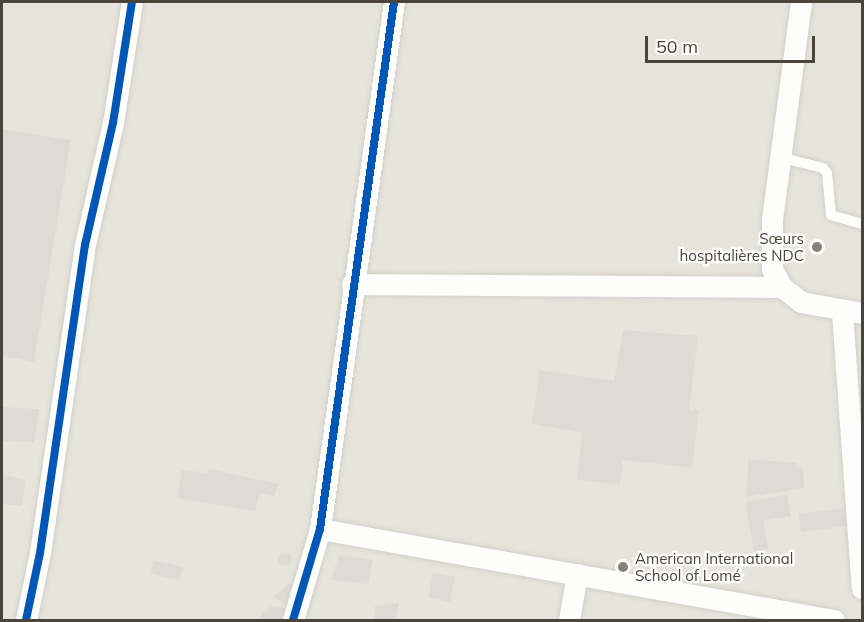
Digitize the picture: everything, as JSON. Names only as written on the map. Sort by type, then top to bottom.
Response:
[{"type":"street","points":[[26,621],[40,553],[85,245],[113,123],[132,2]]},
{"type":"street","points":[[293,621],[320,529],[352,284],[394,2]]},
{"type":"street","points":[[801,2],[772,220],[772,269],[782,287],[801,302],[852,312],[862,588]]},
{"type":"street","points":[[352,284],[782,287]]},
{"type":"street","points":[[320,529],[834,621]]},
{"type":"street","points":[[569,621],[578,574]]},
{"type":"lane","points":[[779,158],[823,168],[827,173],[831,215],[862,224]]},
{"type":"shaded area","points":[[2,2],[862,2],[862,620],[2,620]]},
{"type":"building","points":[[2,129],[71,140],[34,362],[2,356]]},
{"type":"building","points":[[623,330],[698,336],[689,411],[699,409],[692,468],[623,460],[620,485],[577,480],[582,433],[532,424],[540,370],[614,381]]},
{"type":"building","points":[[2,407],[40,409],[34,442],[2,441]]},
{"type":"building","points":[[2,458],[4,475],[26,480],[22,506],[2,504]]},
{"type":"building","points":[[748,459],[796,463],[803,469],[804,488],[746,497]]},
{"type":"building","points":[[209,469],[278,484],[274,496],[260,493],[255,511],[177,498],[182,470],[208,473]]},
{"type":"building","points":[[787,495],[791,516],[763,521],[768,549],[754,551],[745,502]]},
{"type":"building","points":[[845,508],[847,526],[801,532],[799,514]]},
{"type":"building","points":[[282,552],[288,552],[292,559],[288,566],[282,566],[278,562],[278,556]]},
{"type":"building","points":[[339,555],[373,560],[368,584],[331,580]]},
{"type":"building","points":[[153,560],[183,567],[180,580],[151,574]]},
{"type":"building","points":[[433,573],[455,577],[450,602],[428,598]]},
{"type":"building","points":[[288,584],[294,584],[286,605],[274,597]]},
{"type":"building","points":[[399,603],[395,620],[374,620],[375,606]]},
{"type":"building","points":[[269,607],[286,608],[285,620],[261,620],[261,611],[268,612]]},
{"type":"cycle path","points":[[26,620],[40,553],[85,245],[113,123],[132,2]]},
{"type":"cycle path","points":[[293,620],[320,529],[394,2]]},
{"type":"place","name":"Sœurs hospitalières NDC","points":[[817,247]]},
{"type":"place","name":"American International School of Lomé","points":[[623,567]]}]
